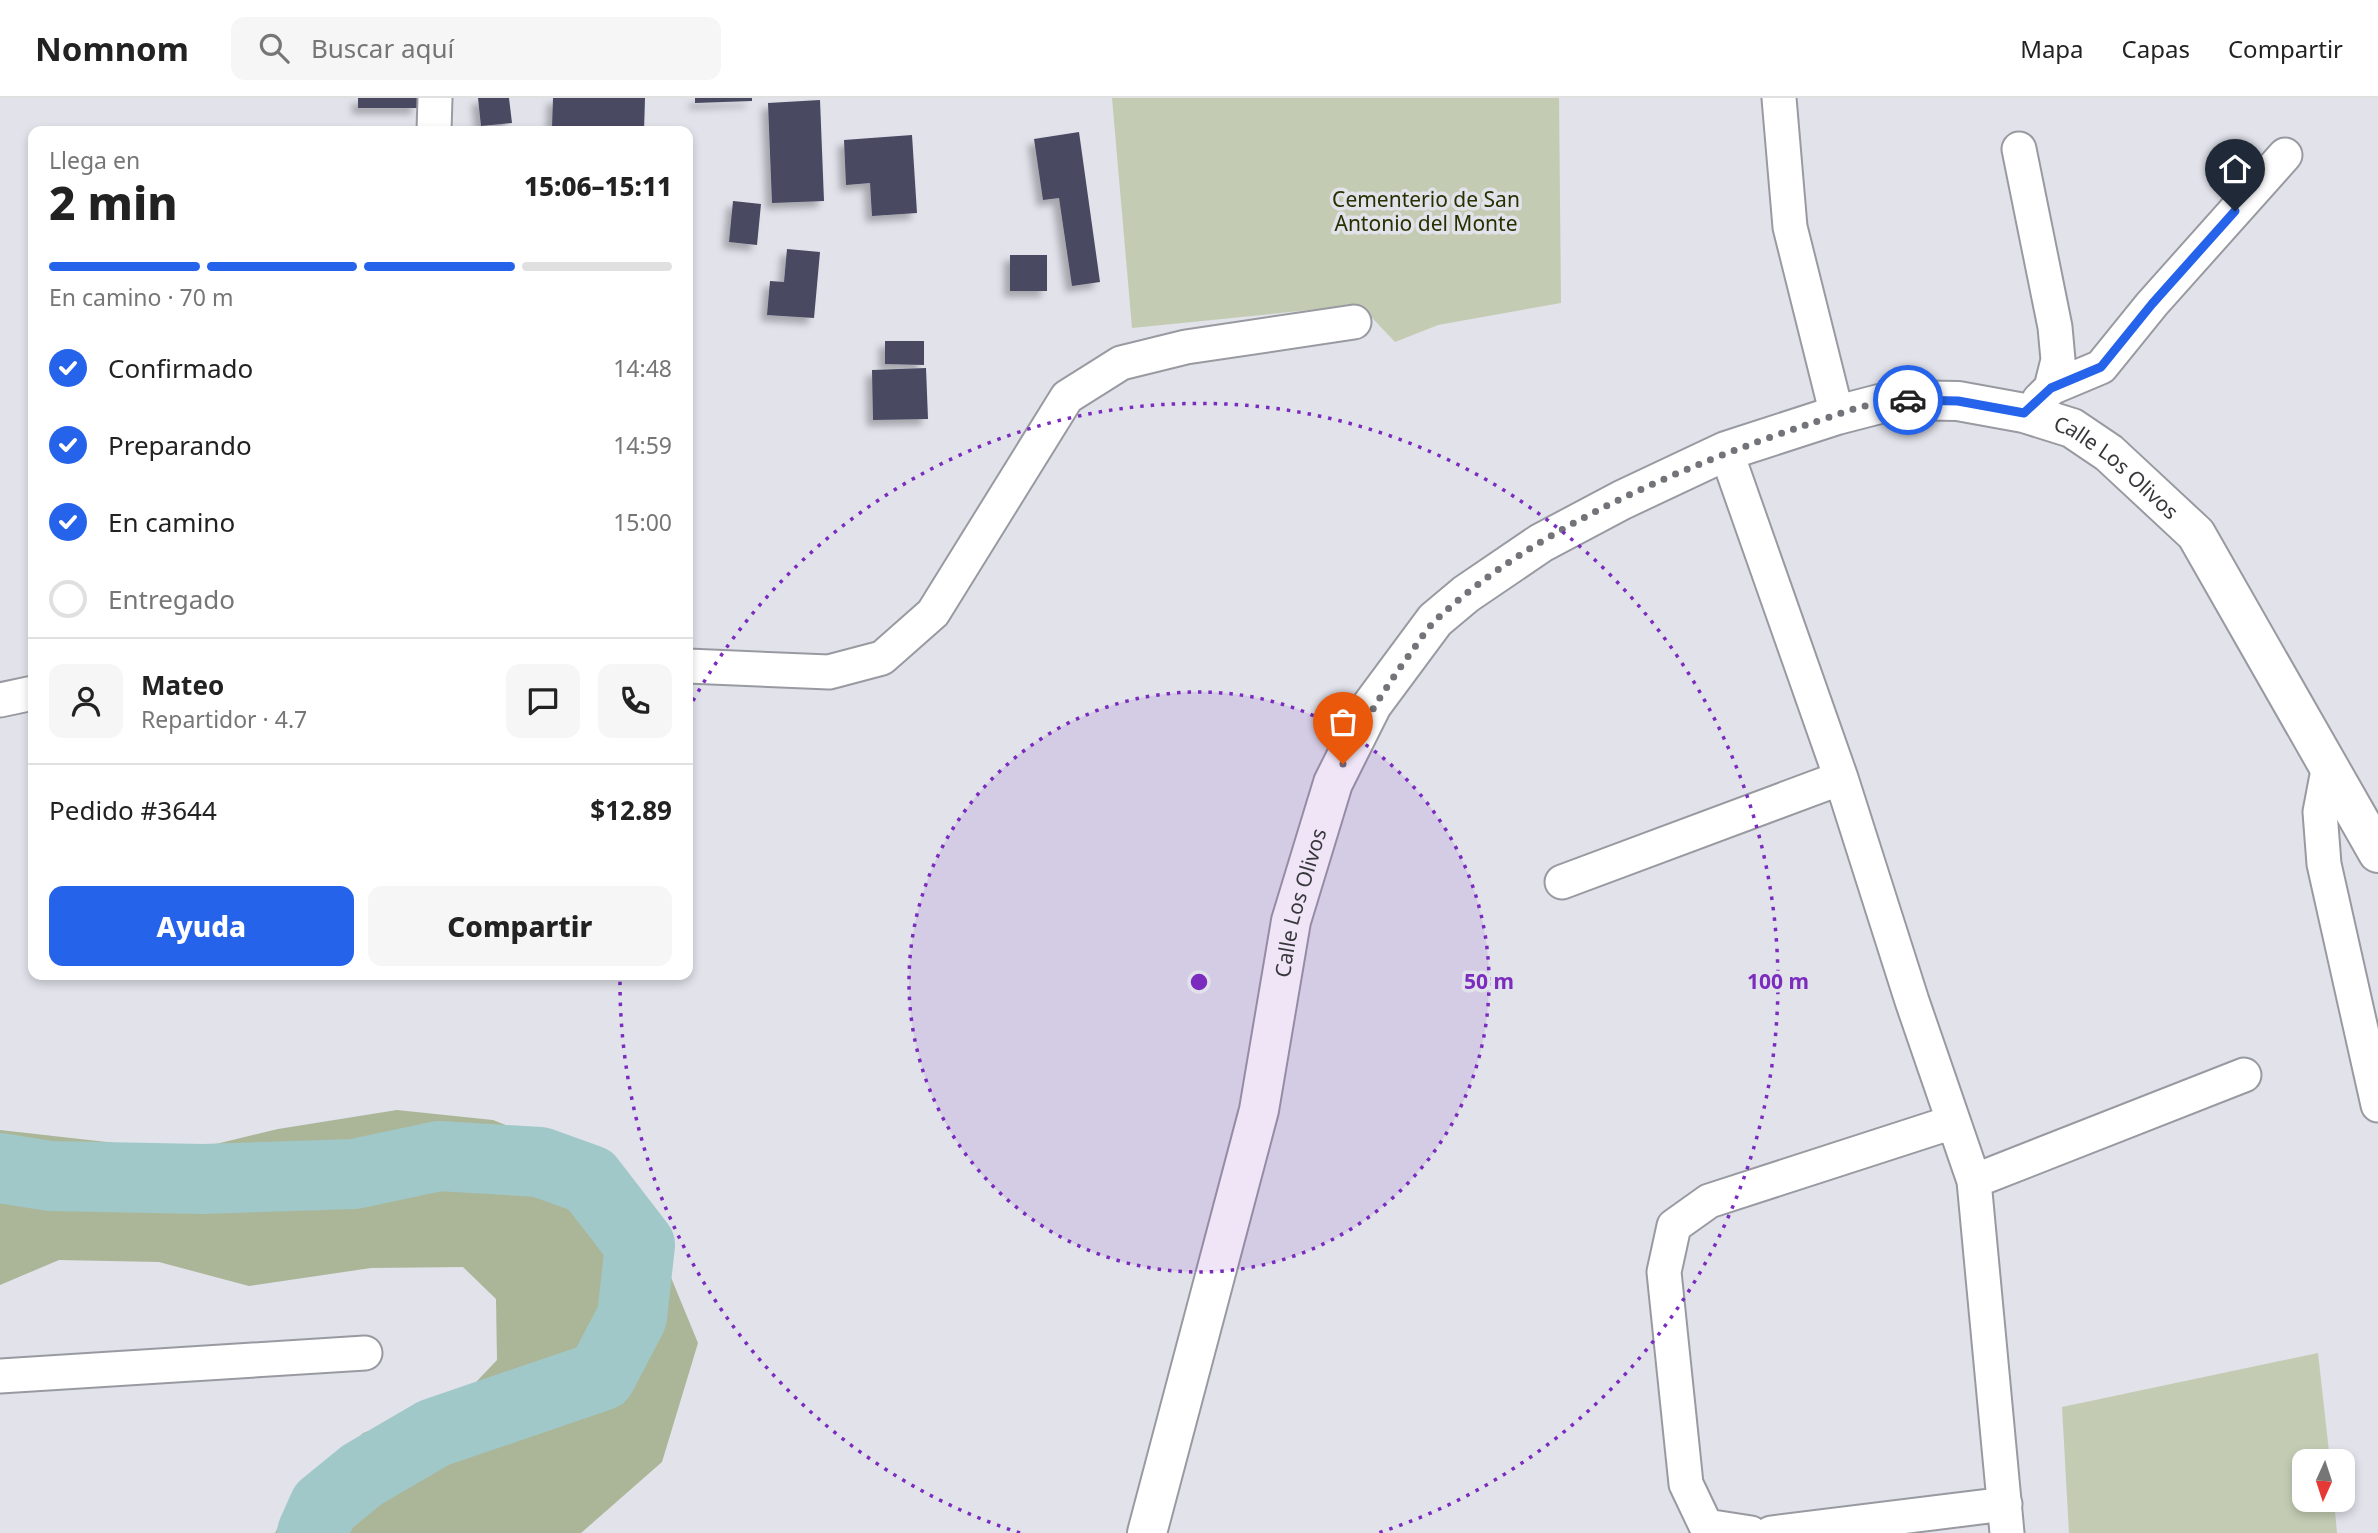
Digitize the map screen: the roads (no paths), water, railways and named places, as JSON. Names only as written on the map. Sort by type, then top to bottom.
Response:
[{"type":"street","points":[[434,126],[435,98]]},
{"type":"street","points":[[1779,98],[1790,227],[1837,415]]},
{"type":"street","points":[[2019,149],[2055,327],[2058,360],[2038,401]]},
{"type":"street","points":[[2038,401],[2101,367],[2152,304],[2285,155]]},
{"type":"street","points":[[693,666],[829,672],[882,658],[933,612],[1067,397],[1121,363],[1186,347],[1354,322]]},
{"type":"street","name":"Calle Los Olivos","points":[[1147,1533],[1259,1110],[1292,921],[1333,783],[1372,705],[1435,620],[1466,594],[1541,543],[1622,500],[1726,451],[1837,415],[1895,400],[2038,401],[2109,453],[2196,534],[2328,770],[2378,853]]},
{"type":"street","points":[[1726,451],[1841,778],[1974,1181],[2006,1519],[1771,1533]]},
{"type":"street","points":[[0,700],[28,694]]},
{"type":"street","points":[[2328,770],[2320,812],[2324,864],[2378,1105]]},
{"type":"street","points":[[1562,882],[1841,778]]},
{"type":"street","points":[[1974,1181],[2244,1074]]},
{"type":"street","points":[[1751,1533],[1706,1526],[1686,1484],[1664,1272],[1674,1226],[1709,1201],[1953,1122]]},
{"type":"street","points":[[0,1376],[365,1353]]},
{"type":"waterway","points":[[0,1168],[50,1176],[203,1179],[354,1174],[439,1156],[540,1162],[590,1180],[640,1245],[632,1317],[601,1376],[434,1433],[362,1475],[324,1506],[312,1533]]},
{"type":"park label","name":"Cementerio de San Antonio del Monte","points":[[1426,211]]}]
